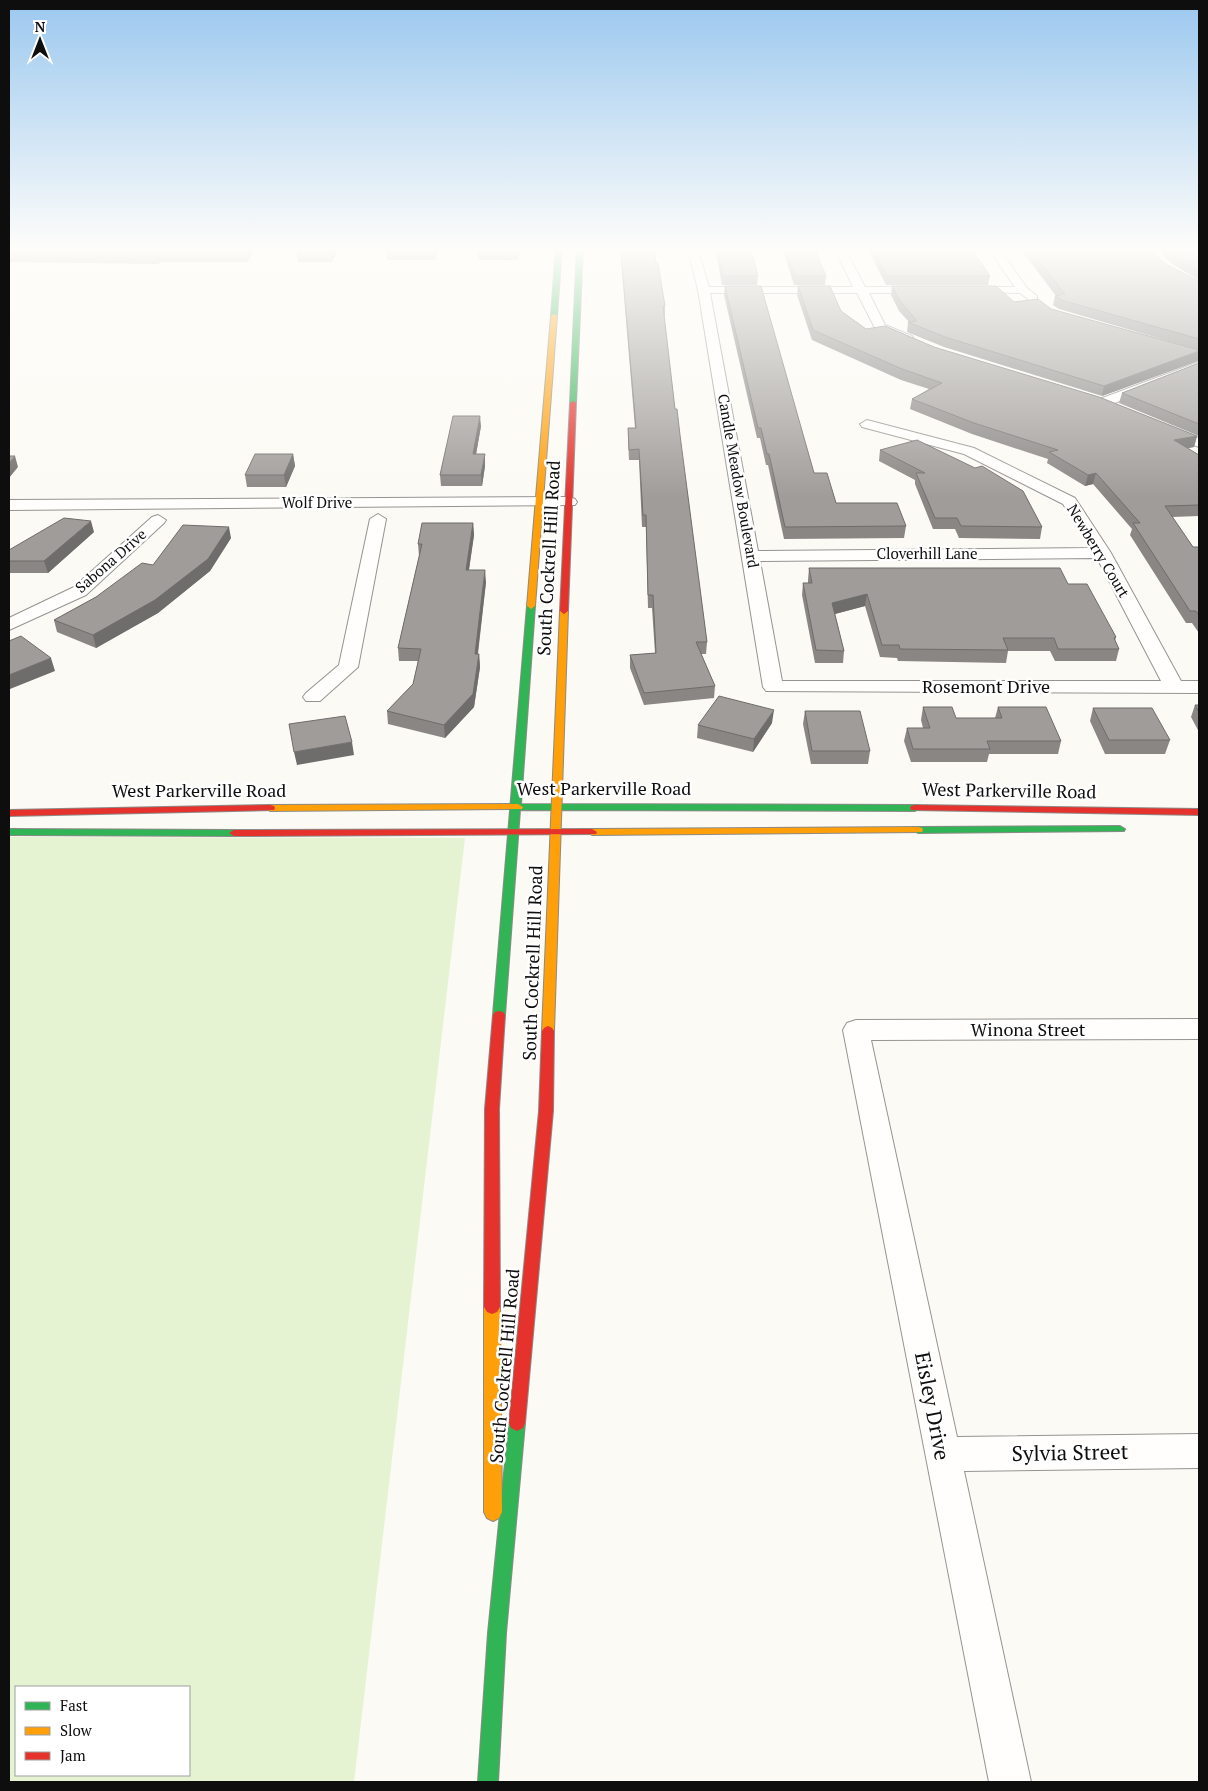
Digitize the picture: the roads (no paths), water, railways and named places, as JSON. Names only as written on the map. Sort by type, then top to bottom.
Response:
[{"type":"main road","name":"South Cockrell Hill Road","points":[[493,1524],[492,1109],[552,331]]},
{"type":"main road","name":"South Cockrell Hill Road","points":[[488,1782],[493,1678],[546,1111],[555,806],[576,331]]},
{"type":"main road","points":[[550,359],[575,359]]},
{"type":"main road","name":"West Parkerville Road","points":[[9,813],[110,809],[514,806],[896,806],[1199,812]]},
{"type":"main road","name":"West Parkerville Road","points":[[9,832],[554,832],[1130,828]]},
{"type":"main road","name":"South Cockrell Hill Road","points":[[493,1554],[493,1678]]},
{"type":"street","name":"Candle Meadow Boulevard","points":[[711,331],[773,687]]},
{"type":"street","points":[[888,331],[922,345]]},
{"type":"street","points":[[1120,410],[1098,402],[1199,366]]},
{"type":"street","name":"Newberry Court","points":[[867,424],[969,451],[1069,500],[1103,553],[1174,687]]},
{"type":"street","points":[[1155,425],[1199,444]]},
{"type":"street","name":"Wolf Drive","points":[[9,504],[568,510]]},
{"type":"street","name":"Wolf Drive","points":[[65,504],[158,520],[378,519],[538,510]]},
{"type":"street","points":[[313,697],[348,667],[378,519]]},
{"type":"street","name":"Sabona Drive","points":[[9,625],[80,591],[158,520]]},
{"type":"street","name":"Cloverhill Lane","points":[[751,556],[1103,553]]},
{"type":"street","name":"Rosemont Drive","points":[[773,687],[1199,687]]},
{"type":"street","name":"Winona Street","points":[[856,1030],[1199,1029]]},
{"type":"street","name":"Eisley Drive","points":[[856,1030],[1010,1782]]},
{"type":"street","name":"Sylvia Street","points":[[942,1454],[1199,1451]]}]
